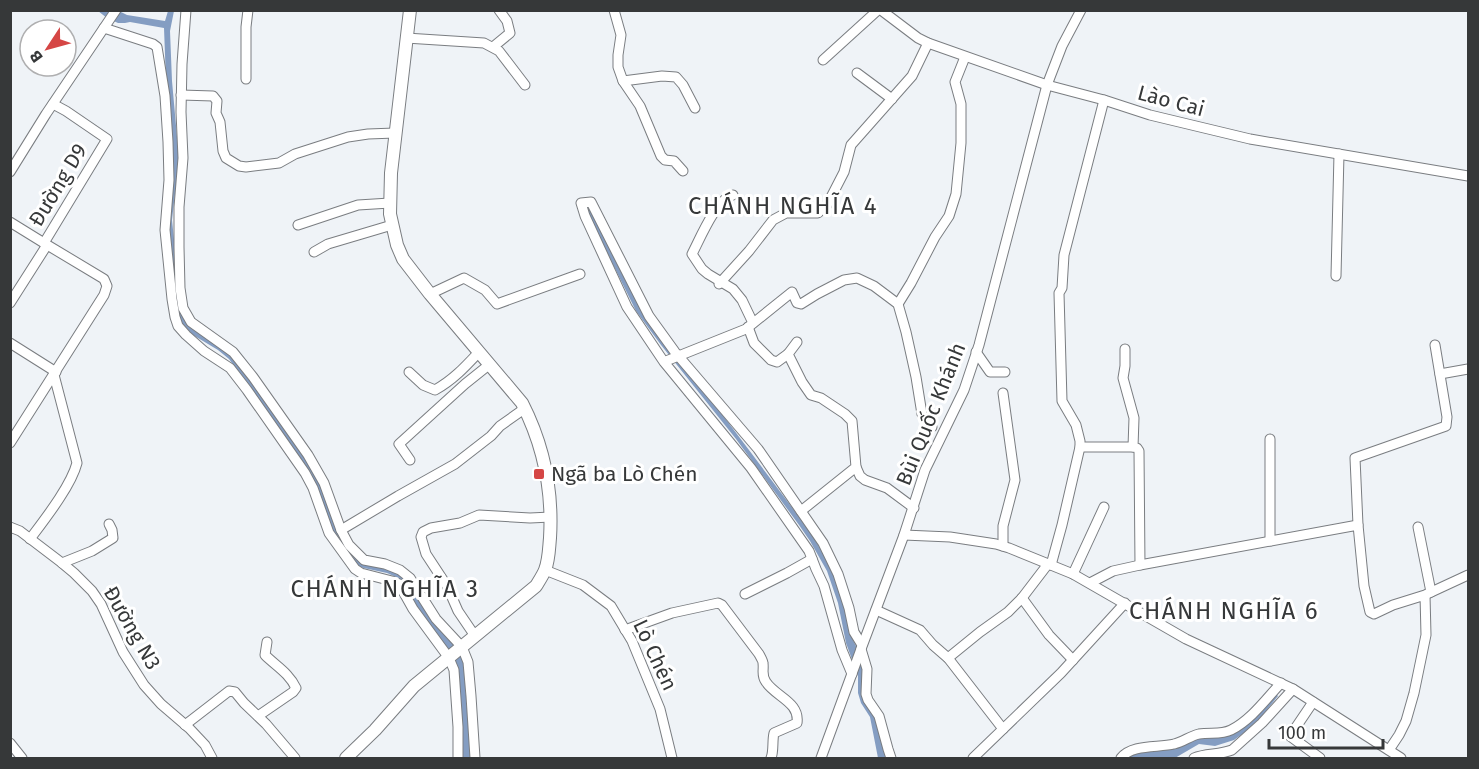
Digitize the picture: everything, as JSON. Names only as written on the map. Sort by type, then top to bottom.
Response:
[{"type":"main road","points":[[346,759],[414,686],[536,586],[545,570],[549,548],[551,517],[548,485],[540,443],[522,403],[430,294],[403,259],[397,245],[390,203],[391,173],[410,10]]},
{"type":"street","points":[[10,172],[116,10]]},
{"type":"street","points":[[186,10],[181,97],[183,158],[179,253],[183,308],[191,322],[233,352],[308,455],[324,483],[341,530],[349,545],[364,560],[400,570],[410,579],[436,618],[461,648],[468,662],[475,759]]},
{"type":"street","points":[[246,79],[248,10]]},
{"type":"street","points":[[493,47],[510,33],[507,21],[499,10]]},
{"type":"street","points":[[614,10],[621,35],[618,68],[623,81],[640,106],[661,156],[665,160],[674,161],[683,171]]},
{"type":"street","points":[[823,60],[880,10]]},
{"type":"street","name":"Lào Cai","points":[[880,10],[928,43],[1047,85],[1150,115],[1250,139],[1468,176]]},
{"type":"street","name":"Bùi Quốc Khánh","points":[[822,759],[926,470],[964,390],[1021,190],[1047,85],[1062,46],[1081,10]]},
{"type":"street","points":[[106,25],[157,47],[165,98],[169,180],[165,230],[172,299],[178,326],[186,335],[230,368],[305,473],[313,488],[329,533],[353,568],[360,573],[399,584],[413,609],[449,658],[453,670],[458,759]]},
{"type":"street","points":[[406,38],[484,43],[499,51],[525,85]]},
{"type":"street","points":[[720,283],[749,251],[772,220],[786,213],[818,213],[827,205],[844,172],[851,145],[912,76],[928,43]]},
{"type":"street","points":[[898,304],[948,216],[956,194],[961,143],[961,104],[955,82],[965,57]]},
{"type":"street","points":[[857,74],[892,99]]},
{"type":"street","points":[[623,81],[662,76],[676,78],[683,85],[696,108]]},
{"type":"street","points":[[165,98],[213,96],[216,98],[216,112],[220,122],[223,151],[226,158],[238,166],[279,163],[295,154],[348,137],[395,133]]},
{"type":"street","points":[[948,658],[1008,612],[1022,598],[1049,565],[1062,525],[1080,447],[1076,425],[1062,401],[1059,293],[1062,288],[1065,255],[1104,100]]},
{"type":"street","name":"Đường D9","points":[[10,303],[107,139],[53,104]]},
{"type":"street","points":[[1336,276],[1339,154]]},
{"type":"street","points":[[733,195],[726,198],[711,219],[692,254],[702,269],[720,283],[733,289],[742,300],[749,312],[753,341],[771,360],[777,362],[788,354],[797,342]]},
{"type":"street","points":[[853,672],[839,640],[824,586],[809,551],[751,468],[664,363],[627,306],[585,216],[581,202],[591,202],[649,316],[679,356],[758,449],[823,543],[838,574],[854,632],[862,647],[867,669],[866,694],[879,716],[891,759]]},
{"type":"street","points":[[298,225],[358,205],[390,203]]},
{"type":"street","points":[[10,222],[104,279],[107,286],[104,295],[10,443]]},
{"type":"street","points":[[314,252],[328,244],[392,225]]},
{"type":"street","points":[[168,253],[179,253]]},
{"type":"street","points":[[430,294],[464,278],[485,290],[497,304],[579,274]]},
{"type":"street","points":[[666,361],[751,325],[792,292],[797,303],[801,304],[844,280],[861,278],[898,304],[916,377],[922,414],[932,427]]},
{"type":"street","points":[[211,355],[219,342]]},
{"type":"street","points":[[10,343],[55,374],[77,463],[75,471],[53,507],[30,539]]},
{"type":"street","points":[[1435,345],[1447,417],[1446,426],[1355,458],[1358,525],[1364,586],[1370,612],[1374,614],[1393,605],[1428,594],[1468,575]]},
{"type":"street","points":[[1125,349],[1123,378],[1134,418],[1133,447]]},
{"type":"street","points":[[409,372],[423,385],[435,390],[449,382],[479,352]]},
{"type":"street","points":[[976,352],[990,372],[1005,372]]},
{"type":"street","points":[[788,354],[811,395],[821,398],[852,421],[856,467],[860,476],[887,488],[914,508]]},
{"type":"street","points":[[410,460],[399,444],[490,364]]},
{"type":"street","points":[[1440,374],[1468,369]]},
{"type":"street","points":[[1003,393],[1012,473],[1015,480],[1002,526],[1003,546]]},
{"type":"street","points":[[341,530],[456,464],[500,426],[524,409]]},
{"type":"street","points":[[1270,439],[1270,541]]},
{"type":"street","points":[[1080,447],[1133,447],[1139,451],[1140,565]]},
{"type":"street","points":[[801,512],[856,467]]},
{"type":"street","points":[[1073,574],[1104,507]]},
{"type":"street","points":[[475,636],[426,554],[421,537],[423,532],[431,528],[460,523],[479,515],[551,517]]},
{"type":"street","points":[[62,563],[92,551],[113,538],[109,524]]},
{"type":"street","points":[[1090,583],[1113,571],[1140,565],[1358,525]]},
{"type":"street","name":"Đường N3","points":[[10,527],[20,531],[62,563],[92,591],[101,604],[123,652],[144,685],[205,745],[212,759]]},
{"type":"street","points":[[1389,750],[1406,722],[1426,635],[1428,594],[1418,527]]},
{"type":"street","points":[[904,535],[950,537],[1003,546],[1073,574],[1186,639],[1293,689],[1401,759]]},
{"type":"street","points":[[745,594],[812,559]]},
{"type":"street","points":[[353,568],[364,560]]},
{"type":"street","name":"Lò Chén","points":[[545,570],[584,585],[611,606],[632,641],[660,710],[672,759]]},
{"type":"street","points":[[1022,598],[1049,635],[1073,660]]},
{"type":"street","points":[[625,630],[672,613],[718,603],[722,605],[759,654],[763,662],[762,676],[767,684],[794,706],[797,723],[774,733],[771,759]]},
{"type":"street","points":[[973,759],[1073,660],[1125,603]]},
{"type":"street","points":[[876,610],[920,630],[948,658],[1003,729]]},
{"type":"street","points":[[258,716],[296,688],[287,673],[265,655],[267,642]]},
{"type":"street","points":[[1122,759],[1124,754],[1136,750],[1173,744],[1199,734],[1224,733],[1232,730],[1251,716],[1281,683]]},
{"type":"street","points":[[1194,759],[1232,750],[1262,723],[1293,689]]},
{"type":"street","points":[[185,725],[232,691],[258,716],[295,759]]},
{"type":"street","points":[[1313,702],[1290,736],[1320,759]]},
{"type":"street","points":[[10,743],[22,759]]},
{"type":"water","points":[[98,11],[119,11],[127,15],[165,21],[168,11],[174,11],[170,31],[179,159],[172,220],[183,314],[233,355],[302,448],[355,555],[400,573],[463,658],[471,758],[461,758],[454,664],[396,577],[359,567],[350,559],[328,525],[311,473],[266,409],[229,359],[193,335],[178,319],[167,234],[164,28],[130,22],[118,23]]},
{"type":"water","points":[[585,205],[588,206],[637,301],[817,543],[838,582],[853,640],[865,664],[865,683],[888,758],[878,758],[870,717],[858,693],[858,676],[846,643],[838,603],[827,571],[799,525],[736,439],[636,311]]},
{"type":"water","points":[[1276,694],[1278,696],[1261,717],[1234,740],[1215,746],[1199,744],[1175,758],[1127,758],[1199,736],[1227,734]]},
{"type":"place","name":"Ngã ba Lò Chén","points":[[539,474]]},
{"type":"district","name":"CHÁNH NGHĨA 4","points":[[783,206]]},
{"type":"district","name":"CHÁNH NGHĨA 3","points":[[385,589]]},
{"type":"district","name":"CHÁNH NGHĨA 6","points":[[1224,611]]}]
